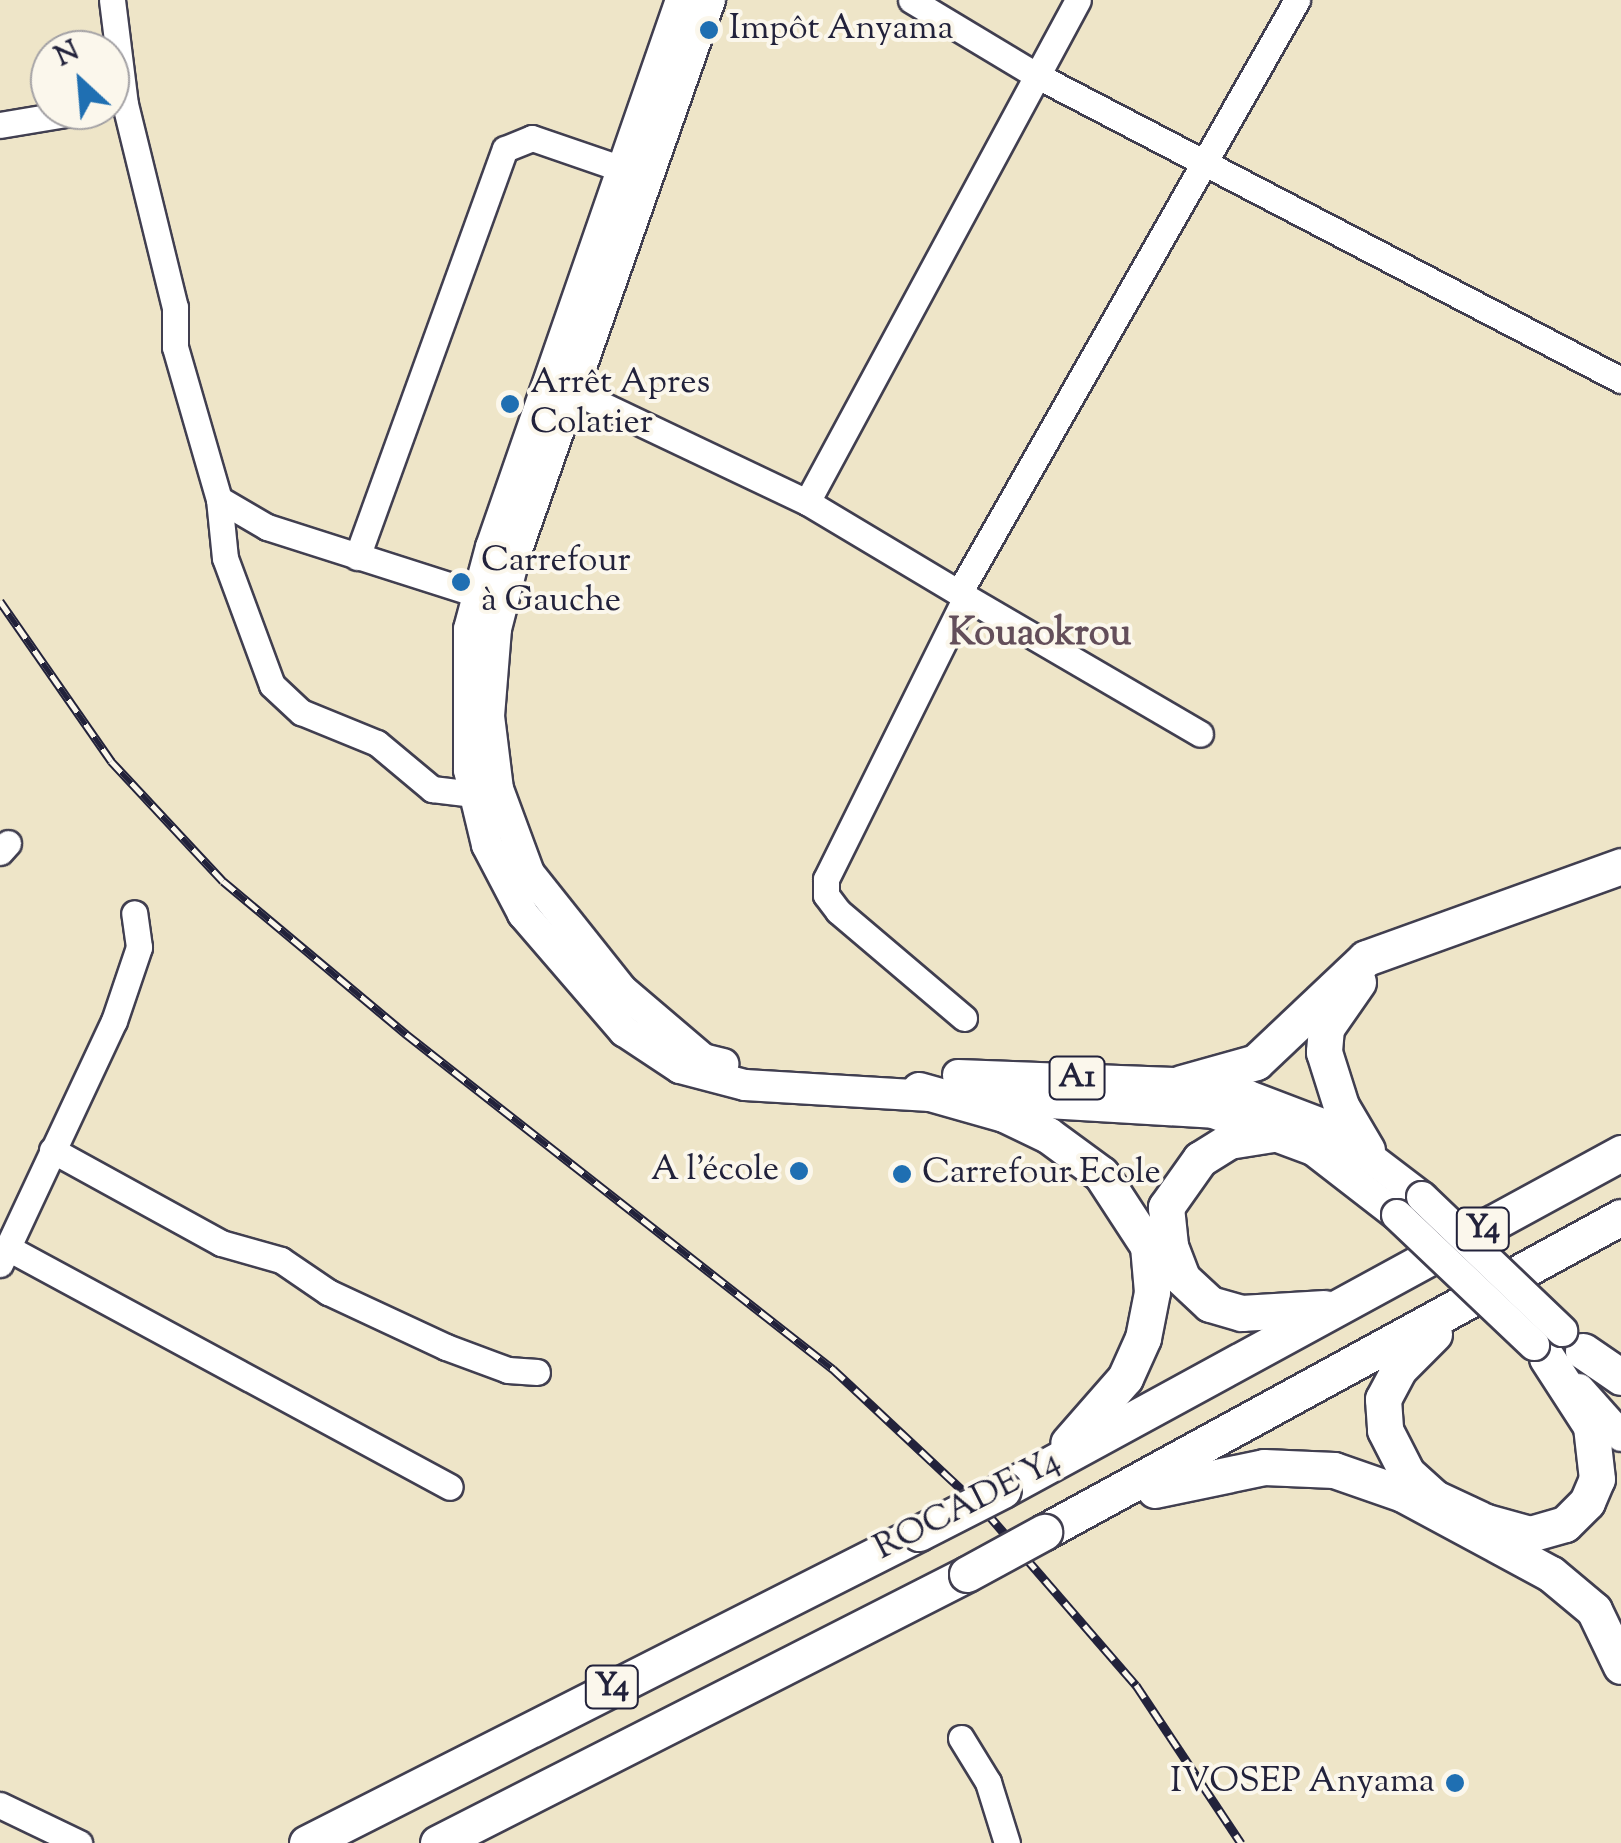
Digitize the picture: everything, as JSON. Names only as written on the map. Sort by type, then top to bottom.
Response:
[{"type":"highway","points":[[1181,1083],[1256,1062],[1366,958],[1621,866]]},
{"type":"highway","points":[[1367,1150],[1341,1106],[1324,1052],[1326,1028],[1344,995],[1366,975],[1416,951],[1621,882]]},
{"type":"highway","points":[[919,1090],[1004,1114],[1048,1135],[1101,1174],[1148,1246],[1152,1292],[1125,1378],[1091,1422],[1037,1472]]},
{"type":"highway","points":[[1278,1133],[1229,1141],[1180,1180],[1166,1207],[1182,1278],[1210,1304],[1242,1313],[1286,1315],[1344,1305]]},
{"type":"highway","name":"ROCADE Y4","points":[[307,1843],[1003,1490],[1621,1153]]},
{"type":"highway","name":"ROCADE Y4","points":[[438,1843],[967,1574],[1621,1218]]},
{"type":"highway","points":[[1459,1308],[1399,1370],[1383,1399],[1385,1430],[1406,1473],[1435,1498],[1486,1522],[1530,1534],[1565,1524],[1587,1502],[1596,1478],[1591,1426],[1557,1347]]},
{"type":"highway","points":[[1557,1347],[1621,1376]]},
{"type":"highway","points":[[1082,1513],[1205,1475],[1264,1466],[1334,1470],[1403,1494],[1550,1574],[1594,1610],[1621,1666]]},
{"type":"main road","name":"A1","points":[[681,0],[622,169],[465,680],[474,794],[487,845],[523,914],[579,985],[656,1058],[745,1085],[919,1090],[1214,1113],[1278,1133],[1352,1176],[1557,1347],[1621,1393]]},
{"type":"main road","name":"A1","points":[[710,0],[573,390],[490,599],[489,716],[498,790],[512,837],[574,937],[622,990],[703,1059],[777,1072],[1181,1083],[1301,1114],[1367,1150],[1422,1197],[1557,1347],[1621,1436]]},
{"type":"street","points":[[112,0],[114,30]]},
{"type":"street","points":[[911,0],[1036,74],[1621,380]]},
{"type":"street","points":[[807,502],[1078,0]]},
{"type":"street","points":[[964,1018],[826,895],[832,865],[962,595],[1297,0]]},
{"type":"street","points":[[0,125],[30,120]]},
{"type":"street","points":[[125,130],[175,307],[175,347],[219,499],[225,558],[272,685],[300,712],[377,743],[432,788],[474,794]]},
{"type":"street","points":[[357,557],[505,149],[532,138],[622,169]]},
{"type":"street","points":[[573,390],[807,502],[1200,734]]},
{"type":"street","points":[[219,499],[268,527],[490,599]]},
{"type":"street","points":[[134,914],[139,947],[114,1021],[4,1256],[450,1487]]},
{"type":"street","points":[[52,1150],[222,1244],[281,1260],[328,1292],[412,1332],[508,1370],[537,1372]]},
{"type":"street","points":[[961,1738],[988,1782],[1007,1843]]},
{"type":"street","points":[[0,1805],[80,1843]]},
{"type":"railway","points":[[0,601],[111,761],[223,881],[406,1034],[833,1369],[986,1512],[1136,1685],[1241,1843]]},
{"type":"place","name":"Impôt Anyama","points":[[709,30]]},
{"type":"place","name":"Arrêt Apres Colatier","points":[[510,404]]},
{"type":"place","name":"Carrefour à Gauche","points":[[461,582]]},
{"type":"place","name":"A l'école","points":[[799,1171]]},
{"type":"place","name":"Carrefour Ecole","points":[[902,1174]]},
{"type":"place","name":"IVOSEP Anyama","points":[[1455,1783]]},
{"type":"district","name":"Kouaokrou","points":[[1040,636]]}]
